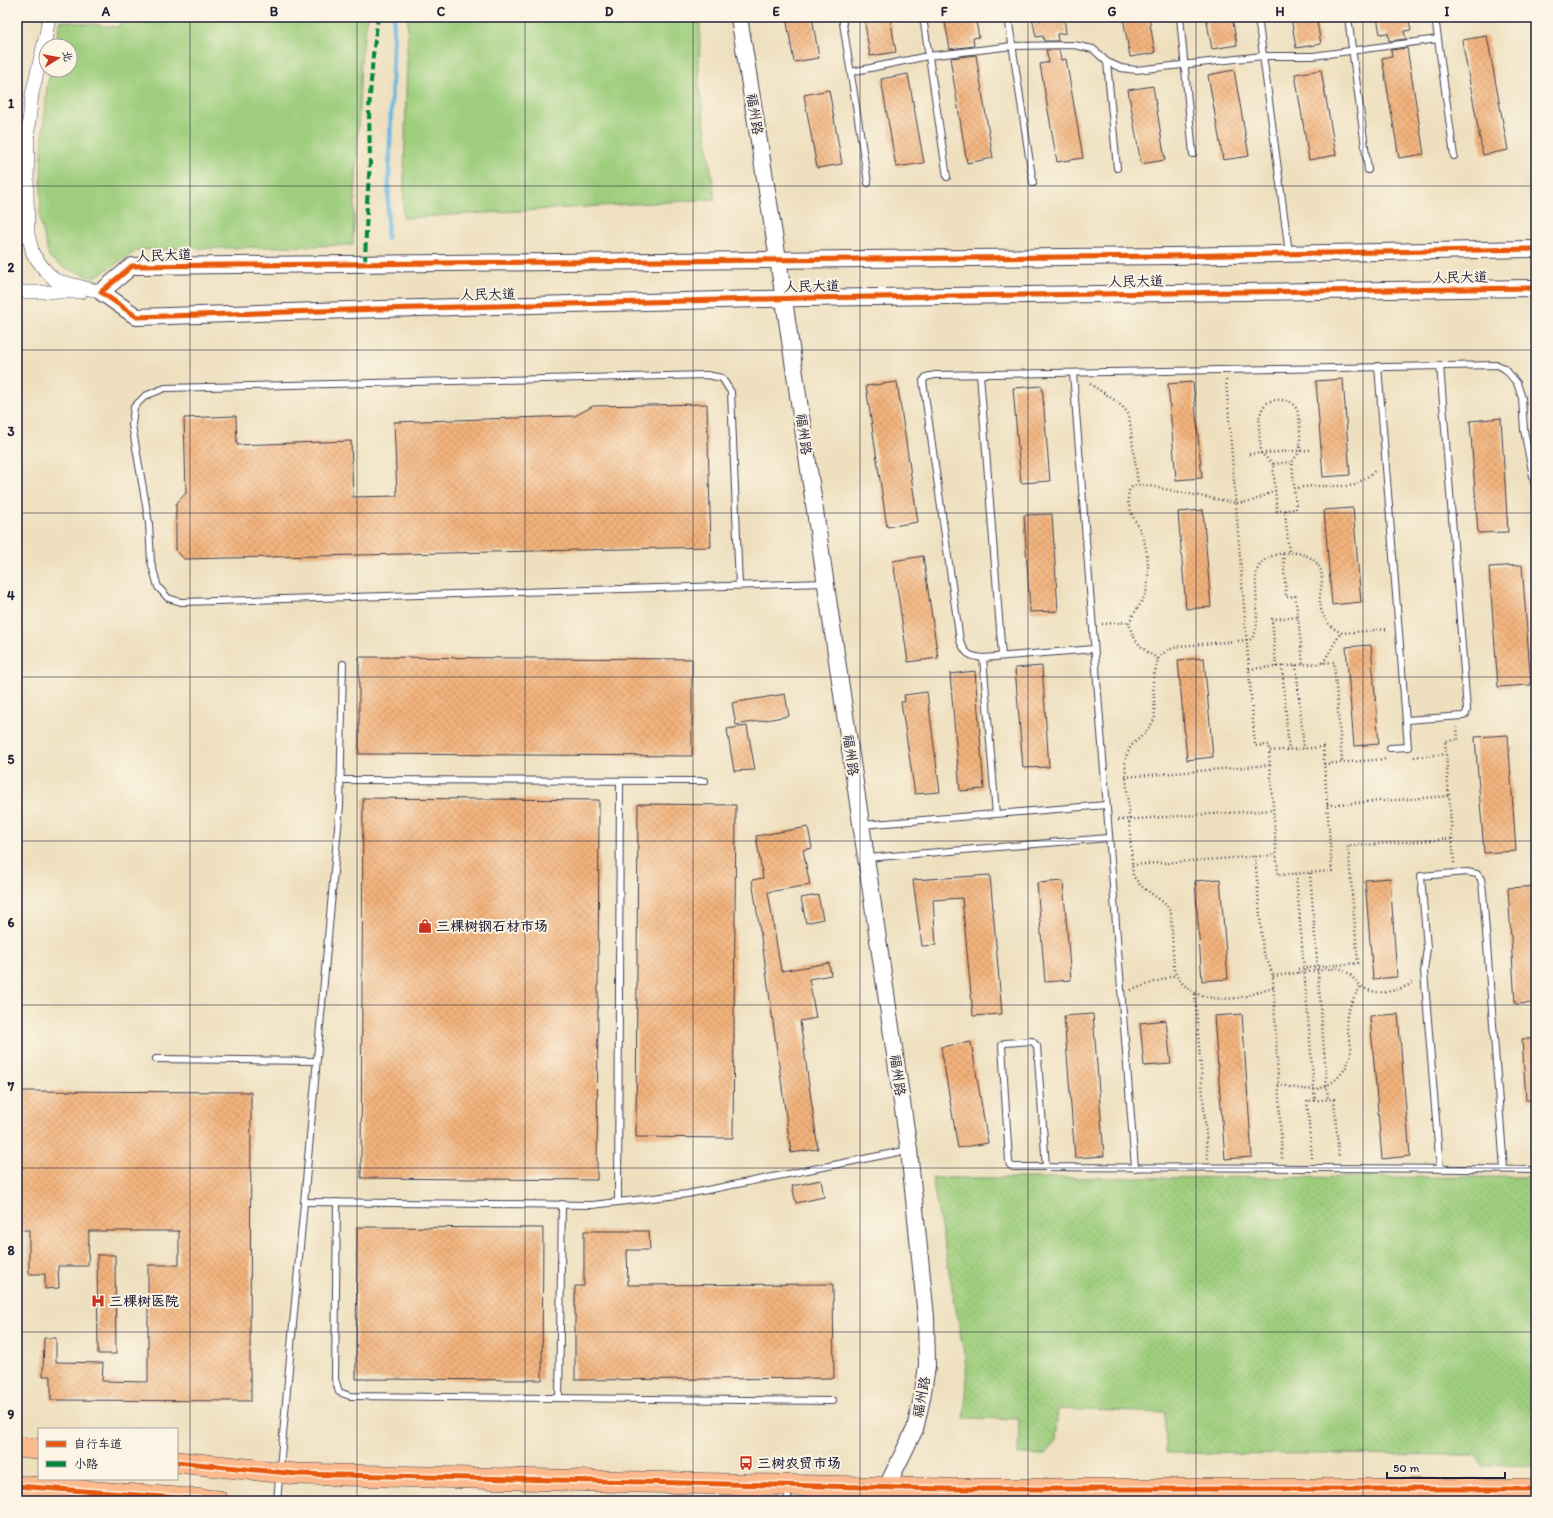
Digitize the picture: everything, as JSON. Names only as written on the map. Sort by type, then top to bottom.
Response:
[{"type":"highway","points":[[178,1462],[297,1474],[788,1493],[886,1488],[1078,1495],[1536,1489]]},
{"type":"highway","points":[[17,1486],[184,1500],[218,1501]]},
{"type":"street","points":[[49,17],[32,94],[28,131],[28,234],[33,254],[44,269],[55,280],[101,292]]},
{"type":"street","name":"福州路","points":[[739,17],[784,298],[909,1150],[926,1317],[927,1366],[915,1429],[886,1488]]},
{"type":"street","name":"人民大道","points":[[1536,249],[1289,254],[132,266],[101,292],[137,317],[381,308],[784,298],[1536,288]]},
{"type":"street","points":[[17,292],[101,292]]},
{"type":"lane","points":[[842,17],[868,183]]},
{"type":"lane","points":[[923,17],[947,177]]},
{"type":"lane","points":[[1008,17],[1033,183]]},
{"type":"lane","points":[[1180,17],[1193,154]]},
{"type":"lane","points":[[1258,17],[1289,254]]},
{"type":"lane","points":[[1348,17],[1368,170]]},
{"type":"lane","points":[[1435,17],[1454,156]]},
{"type":"lane","points":[[851,72],[928,56],[1012,46],[1074,45],[1092,49],[1107,62],[1121,68],[1136,70],[1263,56],[1313,56],[1438,40]]},
{"type":"lane","points":[[1107,62],[1116,168]]},
{"type":"lane","points":[[1406,720],[1456,716],[1466,714],[1468,710],[1440,365]]},
{"type":"lane","points":[[1094,649],[983,658],[968,655],[964,651],[960,641],[924,381],[926,377],[935,375],[980,374],[1498,365],[1505,369],[1517,383],[1522,398],[1524,430],[1536,492]]},
{"type":"lane","points":[[1378,366],[1408,747],[1390,748]]},
{"type":"lane","points":[[1072,373],[1108,838],[1136,1168]]},
{"type":"lane","points":[[980,374],[1002,656]]},
{"type":"lane","points":[[739,586],[731,392],[722,378],[707,375],[165,388],[145,396],[134,407],[132,425],[150,524],[150,562],[158,587],[168,598],[181,602],[739,586],[826,583]]},
{"type":"lane","points":[[983,658],[996,814]]},
{"type":"lane","points":[[277,1501],[340,805],[343,664]]},
{"type":"lane","points":[[340,780],[705,781]]},
{"type":"lane","points":[[618,1202],[620,781]]},
{"type":"lane","points":[[861,825],[1106,805]]},
{"type":"lane","points":[[866,858],[1108,838]]},
{"type":"lane","points":[[1440,1168],[1424,971],[1427,948],[1421,876],[1472,872],[1477,874],[1482,885],[1504,1169]]},
{"type":"lane","points":[[1046,1167],[1037,1046],[1032,1041],[1005,1043],[1002,1046],[1010,1165],[1013,1167],[1440,1168],[1536,1170]]},
{"type":"lane","points":[[156,1059],[316,1061]]},
{"type":"lane","points":[[304,1202],[562,1204],[618,1202],[687,1194],[909,1150]]},
{"type":"lane","points":[[336,1202],[335,1379],[339,1392],[350,1396],[833,1401]]},
{"type":"lane","points":[[559,1398],[562,1204]]},
{"type":"path","points":[[1225,370],[1255,746],[1269,745],[1269,751],[1276,855],[1278,875],[1332,871],[1323,748],[1269,751]]},
{"type":"path","points":[[1072,373],[1107,395],[1125,409],[1129,415],[1138,484]]},
{"type":"path","points":[[1282,399],[1289,401],[1295,406],[1298,412],[1300,451],[1292,462],[1296,509],[1277,511],[1273,464],[1261,453],[1258,418],[1261,409],[1268,403],[1274,400],[1282,399]]},
{"type":"path","points":[[1249,454],[1310,450]]},
{"type":"path","points":[[1294,488],[1355,485],[1373,473],[1385,455]]},
{"type":"path","points":[[1273,464],[1292,462]]},
{"type":"path","points":[[1158,659],[1134,640],[1129,622],[1145,594],[1148,563],[1145,541],[1129,506],[1128,491],[1132,486],[1138,484],[1236,503],[1250,502],[1276,492]]},
{"type":"path","points":[[1285,510],[1289,553]]},
{"type":"path","points":[[1273,987],[1237,998],[1205,998],[1188,988],[1176,975],[1174,970],[1169,909],[1167,905],[1136,881],[1133,876],[1125,761],[1132,746],[1146,732],[1155,718],[1153,680],[1158,659],[1168,650],[1180,646],[1251,639],[1255,635],[1256,576],[1258,567],[1269,557],[1289,553],[1304,555],[1311,558],[1318,565],[1321,572],[1322,583],[1319,604],[1322,615],[1337,631],[1398,628]]},
{"type":"path","points":[[1283,554],[1286,596],[1295,596],[1303,665]]},
{"type":"path","points":[[1276,667],[1272,619],[1298,617]]},
{"type":"path","points":[[1092,624],[1129,622]]},
{"type":"path","points":[[1323,663],[1341,632]]},
{"type":"path","points":[[1249,669],[1334,662],[1342,762]]},
{"type":"path","points":[[1296,665],[1304,749]]},
{"type":"path","points":[[1282,666],[1289,750]]},
{"type":"path","points":[[1454,873],[1445,741],[1458,740],[1456,716]]},
{"type":"path","points":[[1125,776],[1270,765]]},
{"type":"path","points":[[1327,805],[1449,796]]},
{"type":"path","points":[[1107,821],[1273,810]]},
{"type":"path","points":[[1298,973],[1298,969],[1304,968],[1358,963],[1348,846],[1451,839]]},
{"type":"path","points":[[1132,865],[1276,855]]},
{"type":"path","points":[[1255,856],[1262,952],[1269,964],[1273,976],[1282,1168]]},
{"type":"path","points":[[1310,873],[1328,1100]]},
{"type":"path","points":[[1296,874],[1315,1100]]},
{"type":"path","points":[[1273,976],[1338,968],[1344,970],[1361,986],[1368,990],[1394,991],[1425,978]]},
{"type":"path","points":[[1121,994],[1176,975]]},
{"type":"path","points":[[1278,1084],[1297,1089],[1314,1089],[1326,1086],[1347,1066],[1351,1047],[1346,1025],[1347,1017],[1353,999],[1361,986]]},
{"type":"path","points":[[1195,994],[1209,1168]]},
{"type":"path","points":[[1313,1168],[1307,1101],[1334,1099],[1340,1168]]},
{"type":"green space","points":[[120,17],[367,17],[361,60],[353,245],[138,250],[93,278],[63,267],[49,257],[40,220],[42,147],[47,86],[49,78],[78,78],[78,38],[57,38],[60,21],[119,27]]},
{"type":"green space","points":[[408,17],[699,17],[699,85],[715,199],[403,218]]},
{"type":"green space","points":[[1536,1177],[1536,1465],[1482,1466],[1476,1455],[1166,1453],[1165,1413],[1058,1409],[1055,1442],[1045,1455],[1018,1454],[1019,1419],[964,1418],[967,1381],[965,1359],[932,1178]]},
{"type":"building","points":[[786,17],[812,17],[819,58],[794,62]]},
{"type":"building","points":[[864,17],[890,17],[896,52],[870,56]]},
{"type":"building","points":[[944,17],[975,17],[979,37],[973,38],[974,46],[950,49]]},
{"type":"building","points":[[1032,17],[1064,17],[1066,33],[1057,34],[1058,41],[1044,41],[1043,36],[1036,37]]},
{"type":"building","points":[[1123,17],[1149,17],[1155,53],[1130,57]]},
{"type":"building","points":[[1206,17],[1232,17],[1237,45],[1212,49]]},
{"type":"building","points":[[1291,17],[1316,17],[1321,44],[1296,48]]},
{"type":"building","points":[[1377,17],[1408,17],[1411,30],[1404,31],[1406,39],[1389,41],[1388,33],[1380,34]]},
{"type":"building","points":[[1487,36],[1508,150],[1483,155],[1462,40]]},
{"type":"building","points":[[1407,48],[1424,154],[1399,158],[1382,58],[1392,56],[1391,50]]},
{"type":"building","points":[[1046,50],[1059,50],[1061,60],[1066,59],[1083,158],[1057,162],[1040,64],[1049,62]]},
{"type":"building","points":[[976,55],[993,158],[967,163],[951,58]]},
{"type":"building","points":[[1234,70],[1249,156],[1223,160],[1208,75]]},
{"type":"building","points":[[1321,70],[1336,155],[1309,160],[1295,74]]},
{"type":"building","points":[[908,74],[924,163],[896,167],[881,79]]},
{"type":"building","points":[[1153,86],[1165,160],[1141,164],[1128,90]]},
{"type":"building","points":[[829,90],[842,164],[817,168],[804,95]]},
{"type":"building","points":[[1343,379],[1350,475],[1323,477],[1316,381]]},
{"type":"building","points":[[897,382],[918,522],[887,527],[866,386]]},
{"type":"building","points":[[1193,382],[1202,478],[1176,480],[1168,384]]},
{"type":"building","points":[[1042,386],[1050,481],[1021,483],[1013,388]]},
{"type":"building","points":[[707,404],[711,547],[184,559],[176,550],[176,504],[186,493],[184,418],[236,416],[237,445],[351,441],[353,497],[397,496],[394,422],[575,416],[593,406]]},
{"type":"building","points":[[1501,418],[1508,532],[1478,533],[1470,421]]},
{"type":"building","points":[[1353,508],[1361,602],[1332,605],[1324,510]]},
{"type":"building","points":[[1203,510],[1211,607],[1186,609],[1178,512]]},
{"type":"building","points":[[1052,514],[1058,611],[1030,612],[1024,515]]},
{"type":"building","points":[[923,556],[938,658],[908,662],[893,561]]},
{"type":"building","points":[[1522,565],[1531,685],[1498,687],[1489,567]]},
{"type":"building","points":[[1371,645],[1379,744],[1354,746],[1346,647]]},
{"type":"building","points":[[359,657],[692,659],[692,756],[359,754]]},
{"type":"building","points":[[1204,658],[1213,757],[1187,760],[1178,660]]},
{"type":"building","points":[[1042,666],[1049,767],[1023,768],[1015,668]]},
{"type":"building","points":[[975,671],[984,789],[960,791],[950,674]]},
{"type":"building","points":[[927,692],[940,792],[915,794],[901,702],[905,702],[904,695]]},
{"type":"building","points":[[785,694],[789,716],[736,725],[732,703]]},
{"type":"building","points":[[747,726],[755,770],[734,771],[727,729]]},
{"type":"building","points":[[1508,735],[1516,851],[1484,853],[1475,737]]},
{"type":"building","points":[[363,798],[599,800],[597,1180],[361,1178]]},
{"type":"building","points":[[638,804],[736,805],[733,1138],[636,1137]]},
{"type":"building","points":[[808,827],[812,848],[803,850],[810,885],[768,892],[781,971],[829,963],[831,975],[809,979],[816,1018],[800,1021],[818,1149],[791,1153],[752,880],[763,878],[756,836]]},
{"type":"building","points":[[990,875],[1002,1014],[973,1016],[962,898],[933,900],[936,945],[922,946],[913,880]]},
{"type":"building","points":[[1390,878],[1397,977],[1373,979],[1365,880]]},
{"type":"building","points":[[1220,879],[1228,979],[1202,981],[1195,881]]},
{"type":"building","points":[[1063,881],[1071,980],[1045,982],[1037,883]]},
{"type":"building","points":[[1536,886],[1536,1003],[1515,1004],[1508,888]]},
{"type":"building","points":[[818,895],[823,919],[806,923],[801,898]]},
{"type":"building","points":[[1093,1014],[1104,1156],[1075,1158],[1064,1016]]},
{"type":"building","points":[[1242,1014],[1252,1157],[1225,1159],[1214,1016]]},
{"type":"building","points":[[1398,1014],[1410,1156],[1382,1159],[1370,1016]]},
{"type":"building","points":[[1166,1020],[1171,1064],[1144,1066],[1140,1023]]},
{"type":"building","points":[[1522,1039],[1536,1039],[1536,1100],[1526,1100]]},
{"type":"building","points":[[971,1042],[988,1143],[958,1148],[941,1047]]},
{"type":"building","points":[[17,1091],[251,1092],[251,1401],[51,1400],[51,1376],[43,1376],[44,1338],[56,1338],[56,1362],[103,1363],[102,1381],[148,1382],[148,1265],[179,1265],[179,1231],[89,1231],[88,1266],[58,1266],[59,1288],[45,1289],[45,1274],[29,1274],[29,1230],[17,1230]]},
{"type":"building","points":[[821,1180],[824,1197],[796,1203],[792,1186]]},
{"type":"building","points":[[357,1227],[543,1228],[542,1380],[356,1379]]},
{"type":"building","points":[[584,1231],[649,1231],[650,1250],[627,1250],[628,1285],[833,1284],[834,1378],[575,1380],[575,1286],[584,1286]]},
{"type":"building","points":[[97,1255],[115,1255],[116,1354],[98,1354]]},
{"type":"waterway","points":[[387,239],[394,17]]},
{"type":"marked path","points":[[365,263],[370,163],[369,109],[373,55],[378,17]]},
{"type":"cycle path","points":[[1536,249],[1174,256],[132,266],[101,292],[137,317],[802,298],[1536,288]]},
{"type":"cycle path","points":[[178,1462],[297,1474],[947,1489],[1536,1489]]},
{"type":"cycle path","points":[[17,1486],[218,1501]]},
{"type":"place","name":"三棵树钢石材市场","points":[[425,926]]},
{"type":"place","name":"三棵树医院","points":[[98,1301]]},
{"type":"place","name":"三树农贸市场","points":[[746,1463]]}]
